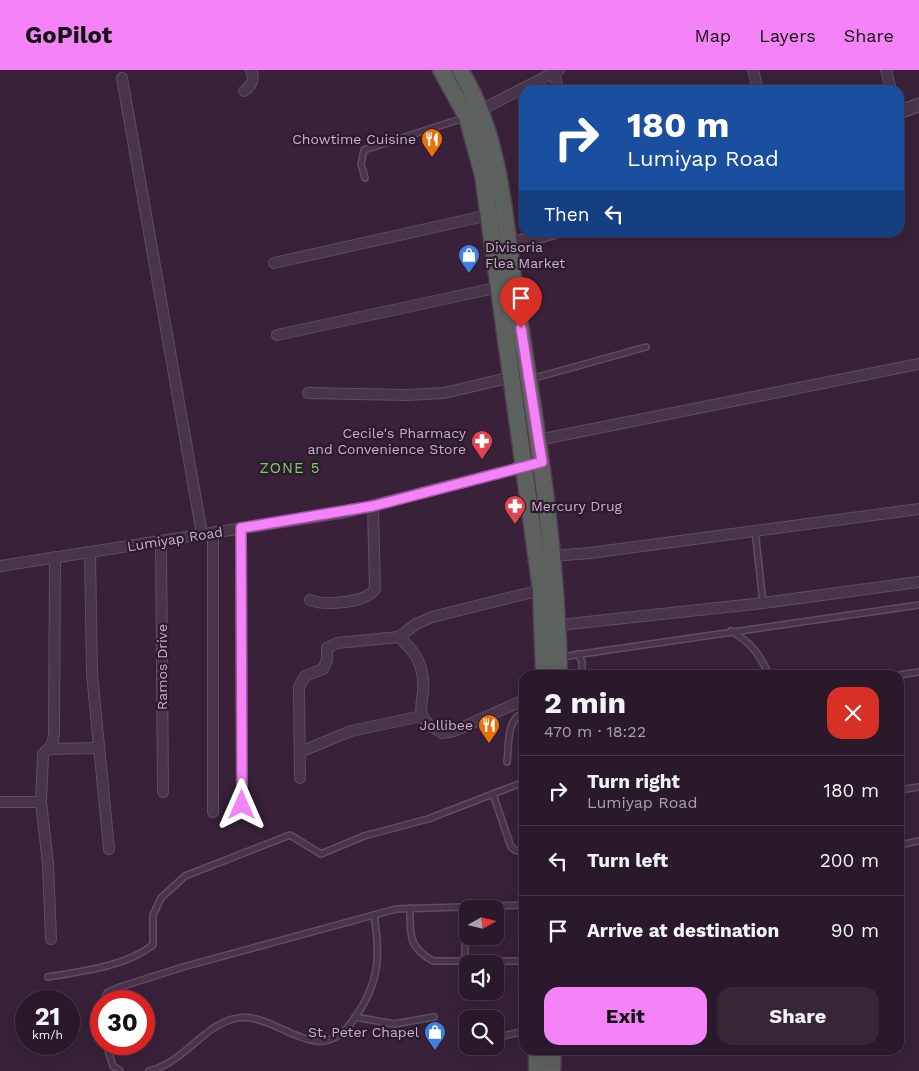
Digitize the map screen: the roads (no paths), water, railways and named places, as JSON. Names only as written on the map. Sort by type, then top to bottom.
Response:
[{"type":"highway","points":[[441,70],[474,113],[489,215],[502,247],[500,287],[540,590],[551,627]]},
{"type":"highway","points":[[460,70],[474,113],[494,157],[502,247],[529,379],[542,462],[553,556],[549,664]]},
{"type":"highway","points":[[537,1055],[537,1071]]},
{"type":"highway","points":[[552,1055],[552,1071]]},
{"type":"street","points":[[244,91],[251,86],[253,80],[250,70]]},
{"type":"street","points":[[753,70],[757,85]]},
{"type":"street","points":[[886,70],[890,85]]},
{"type":"street","points":[[529,85],[556,71],[557,85]]},
{"type":"street","points":[[122,78],[207,533],[213,812]]},
{"type":"street","points":[[474,113],[519,90]]},
{"type":"street","points":[[904,110],[919,105]]},
{"type":"street","points":[[274,263],[489,215]]},
{"type":"street","points":[[502,247],[537,237]]},
{"type":"street","points":[[277,335],[500,287]]},
{"type":"street","points":[[538,440],[919,364]]},
{"type":"street","points":[[308,393],[407,395],[444,393],[512,377]]},
{"type":"street","name":"Lumiyap Road","points":[[0,566],[161,542],[373,506],[542,462]]},
{"type":"street","points":[[310,600],[327,604],[366,597],[375,589],[373,506]]},
{"type":"street","points":[[553,556],[590,553],[919,510]]},
{"type":"street","points":[[241,528],[242,805]]},
{"type":"street","name":"Ramos Drive","points":[[161,542],[163,792]]},
{"type":"street","points":[[90,552],[92,674],[109,849]]},
{"type":"street","points":[[51,939],[48,864],[41,802],[43,754],[49,749],[54,736],[55,557]]},
{"type":"street","points":[[551,627],[763,603],[919,582]]},
{"type":"street","points":[[300,778],[299,687],[305,676],[323,669],[327,648],[337,643],[399,637],[416,624],[432,617],[540,590]]},
{"type":"street","points":[[399,637],[409,646],[420,663],[423,676],[422,716],[438,731],[447,734],[519,702]]},
{"type":"street","points":[[300,752],[351,731],[422,716]]},
{"type":"street","points":[[49,749],[98,748]]},
{"type":"street","points":[[0,802],[41,802]]},
{"type":"lane","points":[[365,178],[362,164],[364,150],[474,113]]},
{"type":"lane","points":[[529,379],[646,347]]},
{"type":"lane","points":[[755,530],[763,603]]},
{"type":"lane","points":[[549,664],[578,654],[919,605]]},
{"type":"lane","points":[[731,631],[746,639],[761,656],[767,670]]},
{"type":"lane","points":[[578,654],[582,662],[582,670]]},
{"type":"lane","points":[[904,675],[919,672]]},
{"type":"lane","points":[[507,762],[512,723],[519,714]]},
{"type":"lane","points":[[48,977],[99,969],[143,953],[152,945],[153,915],[162,898],[185,876],[290,835],[321,854],[364,836],[428,819],[519,784]]},
{"type":"lane","points":[[904,789],[919,787]]},
{"type":"lane","points":[[493,794],[512,847],[519,851]]},
{"type":"lane","points":[[904,844],[919,841]]},
{"type":"lane","points":[[504,905],[519,905]]},
{"type":"lane","points":[[114,990],[183,967],[374,915],[410,908],[459,906]]},
{"type":"lane","points":[[410,908],[410,931],[414,946],[420,953],[433,960],[459,961]]},
{"type":"lane","points":[[149,1071],[158,1069],[181,1056],[221,1024],[233,1019],[247,1018],[271,1024],[304,1039],[318,1041],[332,1039],[345,1031],[368,999],[374,985],[377,941],[374,915]]},
{"type":"lane","points":[[504,961],[519,961]]},
{"type":"lane","points":[[355,1017],[394,1024],[434,1017]]},
{"type":"lane","points":[[504,1036],[519,1032]]},
{"type":"lane","points":[[110,1055],[113,1066],[120,1071]]},
{"type":"place","name":"Chowtime Cuisine","points":[[432,158]]},
{"type":"place","name":"Divisoria Flea Market","points":[[469,274]]},
{"type":"place","name":"Cecile's Pharmacy and Convenience Store","points":[[482,460]]},
{"type":"place","name":"Mercury Drug","points":[[515,525]]},
{"type":"place","name":"Jollibee","points":[[489,744]]},
{"type":"place","name":"St, Peter Chapel","points":[[435,1051]]},
{"type":"district","name":"ZONE 5","points":[[290,468]]}]
